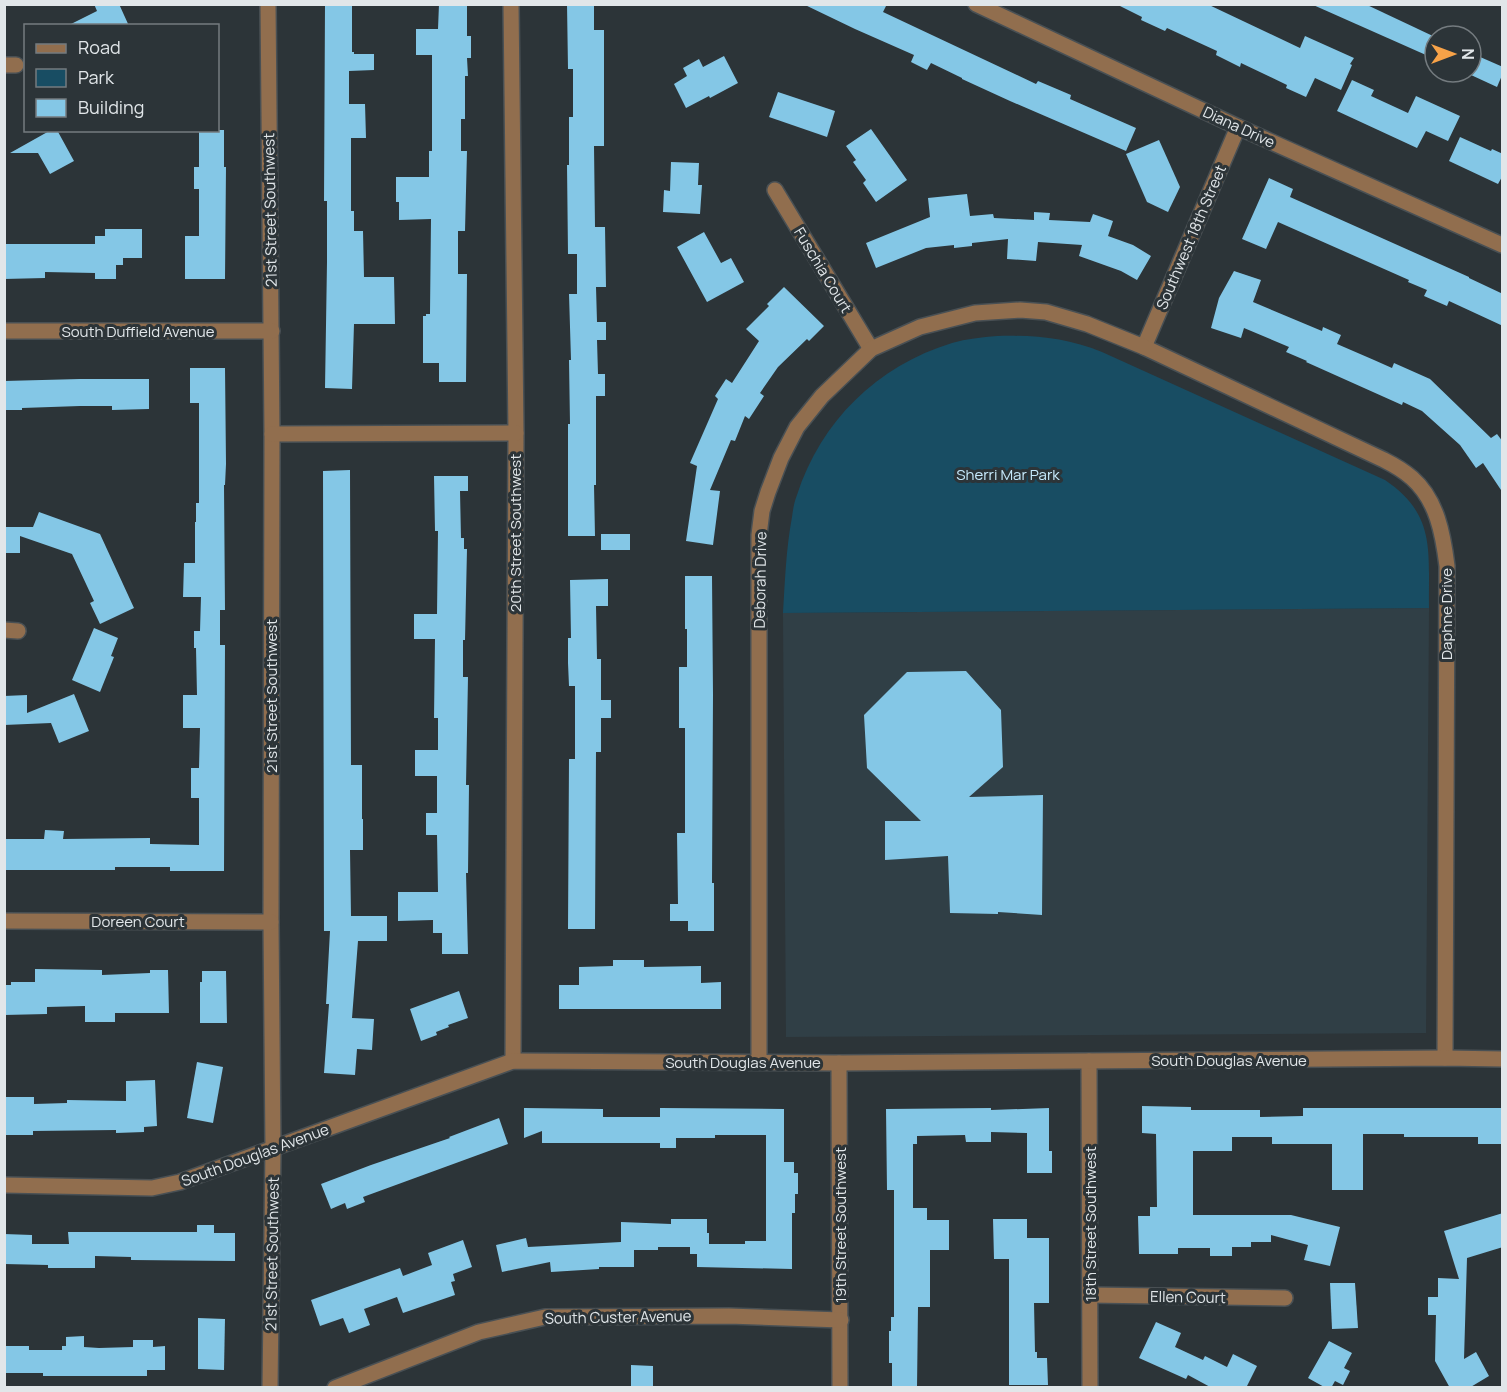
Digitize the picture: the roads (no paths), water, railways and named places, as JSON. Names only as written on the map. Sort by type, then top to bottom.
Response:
[{"type":"street","name":"21st Street Southwest","points":[[268,4],[272,332],[273,1149],[270,1388]]},
{"type":"street","name":"20th Street Southwest","points":[[512,4],[516,433],[513,1061]]},
{"type":"street","name":"Diana Drive","points":[[976,4],[1238,127],[1503,245]]},
{"type":"street","name":"Southwest 18th Street","points":[[1144,347],[1238,127]]},
{"type":"street","name":"Fuschia Court","points":[[775,190],[871,350]]},
{"type":"street","name":"Deborah Drive","points":[[759,1062],[759,535],[762,511],[781,458],[797,427],[822,396],[871,350],[920,327],[975,313],[1020,310],[1046,312],[1087,324],[1144,347]]},
{"type":"street","name":"South Duffield Avenue","points":[[4,331],[272,332]]},
{"type":"street","name":"Daphne Drive","points":[[1144,347],[1384,460],[1414,479],[1428,497],[1436,513],[1447,566],[1445,1058]]},
{"type":"street","points":[[272,434],[516,433]]},
{"type":"street","name":"Doreen Court","points":[[4,921],[271,922]]},
{"type":"street","name":"South Douglas Avenue","points":[[4,1185],[152,1188],[180,1182],[513,1061],[839,1063],[1503,1059]]},
{"type":"street","name":"18th Street Southwest","points":[[1089,1061],[1090,1388]]},
{"type":"street","name":"19th Street Southwest","points":[[839,1063],[840,1388]]},
{"type":"street","name":"Ellen Court","points":[[1090,1295],[1285,1298]]},
{"type":"street","name":"South Custer Avenue","points":[[335,1388],[479,1332],[544,1317],[729,1316],[841,1320]]},
{"type":"park label","name":"Sherri Mar Park","points":[[1008,474]]}]
